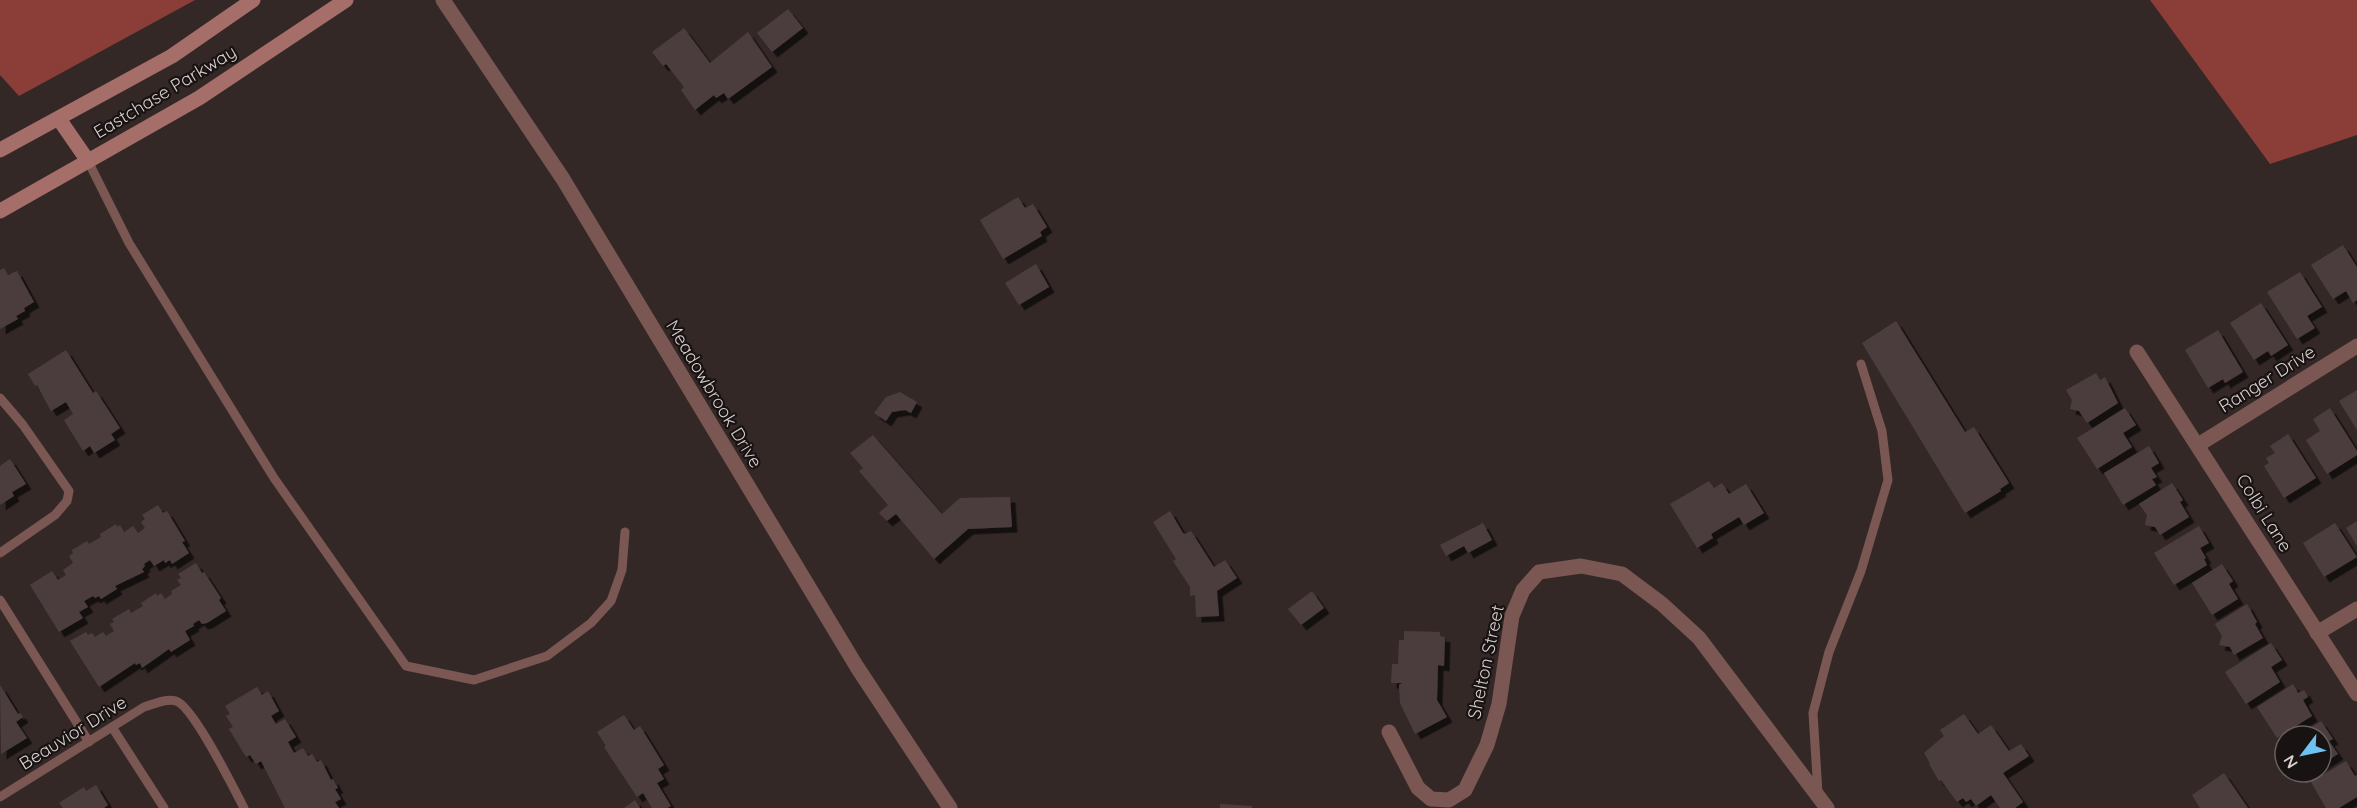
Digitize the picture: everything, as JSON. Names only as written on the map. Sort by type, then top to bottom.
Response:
[{"type":"main road","name":"Eastchase Parkway","points":[[0,150],[172,56],[253,0]]},
{"type":"main road","name":"Eastchase Parkway","points":[[0,211],[199,98],[346,0]]},
{"type":"main road","points":[[59,119],[88,161]]},
{"type":"street","name":"Meadowbrook Drive","points":[[443,0],[563,179],[839,638],[950,808]]},
{"type":"street","name":"Ranger Drive","points":[[2198,445],[2357,346]]},
{"type":"street","name":"Colbi Lane","points":[[2137,352],[2357,694]]},
{"type":"street","name":"Shelton Street","points":[[1389,732],[1418,788],[1431,799],[1449,800],[1465,790],[1487,745],[1499,704],[1512,616],[1523,590],[1539,572],[1581,566],[1622,574],[1662,604],[1700,638],[1822,802]]},
{"type":"street","points":[[2317,633],[2357,609]]},
{"type":"lane","points":[[88,161],[129,243],[274,478],[406,666],[474,680],[547,656],[591,623],[611,601],[622,570],[625,532]]},
{"type":"lane","points":[[1822,802],[1813,713],[1828,652],[1862,571],[1888,480],[1882,430],[1861,364]]},
{"type":"lane","points":[[0,398],[4,409],[23,425],[69,491],[67,501],[54,515],[0,554]]},
{"type":"lane","points":[[0,600],[89,742]]},
{"type":"lane","name":"Beauvior Drive","points":[[0,797],[144,707],[175,700],[182,704],[201,730],[244,808]]},
{"type":"lane","points":[[112,727],[164,808]]},
{"type":"shaded area","points":[[0,0],[195,0],[19,96],[0,75]]},
{"type":"shaded area","points":[[2150,0],[2357,0],[2357,135],[2270,164]]},
{"type":"building","points":[[788,9],[803,28],[772,52],[757,33]]},
{"type":"building","points":[[684,28],[710,63],[748,32],[772,67],[728,99],[724,93],[716,98],[714,95],[695,110],[681,90],[684,87],[666,64],[663,66],[652,52]]},
{"type":"building","points":[[1018,197],[1025,208],[1033,204],[1047,227],[1040,232],[1042,236],[1003,259],[980,220]]},
{"type":"building","points":[[2343,245],[2357,267],[2357,300],[2353,303],[2346,291],[2333,299],[2311,265]]},
{"type":"building","points":[[1036,264],[1049,287],[1019,305],[1005,283]]},
{"type":"building","points":[[4,268],[8,275],[17,271],[34,302],[16,316],[18,319],[0,329],[0,270]]},
{"type":"building","points":[[2300,272],[2322,307],[2307,316],[2315,328],[2297,339],[2267,292]]},
{"type":"building","points":[[2261,303],[2288,345],[2271,356],[2268,351],[2254,360],[2230,323]]},
{"type":"building","points":[[1896,321],[1965,432],[1974,427],[2009,483],[2000,489],[2001,491],[1965,513],[1862,343]]},
{"type":"building","points":[[2218,330],[2243,372],[2225,383],[2223,379],[2208,388],[2185,350]]},
{"type":"building","points":[[66,350],[93,393],[96,391],[120,428],[111,434],[115,440],[94,453],[90,446],[83,451],[64,420],[73,414],[66,402],[51,411],[37,385],[35,386],[28,374]]},
{"type":"building","points":[[2096,373],[2100,380],[2105,377],[2118,403],[2087,423],[2079,411],[2070,409],[2072,400],[2066,390]]},
{"type":"building","points":[[2357,390],[2357,430],[2339,401]]},
{"type":"building","points":[[900,392],[917,402],[911,413],[905,410],[892,412],[886,421],[874,413],[886,397]]},
{"type":"building","points":[[2125,408],[2136,425],[2123,433],[2132,447],[2097,469],[2077,438]]},
{"type":"building","points":[[2330,408],[2357,451],[2357,455],[2327,474],[2306,440],[2320,431],[2313,419]]},
{"type":"building","points":[[2288,434],[2316,478],[2284,498],[2264,466],[2269,463],[2266,458],[2275,453],[2270,446]]},
{"type":"building","points":[[873,435],[942,514],[960,498],[1010,497],[1012,527],[968,529],[934,559],[896,514],[887,521],[879,513],[888,505],[859,471],[863,468],[850,453]]},
{"type":"building","points":[[2149,446],[2159,463],[2151,468],[2157,477],[2152,479],[2156,485],[2123,505],[2104,473]]},
{"type":"building","points":[[10,459],[26,484],[12,492],[14,496],[0,505],[0,466]]},
{"type":"building","points":[[1709,481],[1714,488],[1722,483],[1729,494],[1746,484],[1764,513],[1744,525],[1739,517],[1711,534],[1713,538],[1697,548],[1670,504]]},
{"type":"building","points":[[2172,483],[2183,500],[2180,502],[2189,517],[2160,535],[2155,527],[2145,525],[2147,515],[2139,504]]},
{"type":"building","points":[[158,505],[163,513],[167,511],[185,541],[182,542],[189,553],[172,564],[170,560],[165,563],[164,560],[154,566],[150,560],[144,564],[142,569],[144,572],[115,586],[117,589],[101,599],[99,596],[95,598],[93,596],[84,601],[88,607],[79,612],[83,618],[59,632],[30,585],[52,571],[58,580],[66,575],[63,570],[73,563],[69,556],[73,553],[72,550],[87,541],[89,544],[101,537],[100,534],[116,524],[117,527],[120,525],[124,532],[133,526],[138,533],[145,528],[141,522],[145,519],[142,515]]},
{"type":"building","points":[[1170,511],[1183,533],[1191,531],[1214,567],[1225,560],[1237,578],[1217,591],[1219,616],[1196,617],[1195,595],[1190,596],[1190,587],[1173,561],[1176,559],[1153,522]]},
{"type":"building","points":[[2357,521],[2357,546],[2346,528]]},
{"type":"building","points":[[1483,523],[1492,540],[1468,553],[1464,546],[1446,556],[1440,545]]},
{"type":"building","points":[[2335,523],[2357,557],[2324,577],[2303,543]]},
{"type":"building","points":[[2199,526],[2209,543],[2200,548],[2207,565],[2174,585],[2154,553]]},
{"type":"building","points":[[196,563],[221,598],[219,600],[226,611],[207,623],[202,624],[199,620],[193,624],[194,626],[185,631],[190,640],[171,652],[169,649],[142,668],[140,663],[136,665],[135,663],[99,687],[70,641],[86,632],[88,635],[92,633],[95,637],[103,632],[106,636],[114,631],[110,624],[114,622],[112,619],[129,609],[131,613],[143,606],[141,603],[156,593],[157,596],[161,593],[165,599],[172,594],[171,591],[181,585],[177,580],[181,578],[178,574]]},
{"type":"building","points":[[2222,564],[2233,581],[2229,584],[2238,599],[2212,615],[2192,583]]},
{"type":"building","points":[[1312,591],[1324,608],[1301,625],[1288,609]]},
{"type":"building","points":[[2247,604],[2263,638],[2234,655],[2230,647],[2219,645],[2222,636],[2215,624]]},
{"type":"building","points":[[1404,631],[1440,632],[1440,636],[1445,637],[1444,666],[1438,665],[1437,700],[1447,717],[1415,734],[1400,703],[1399,685],[1402,683],[1391,683],[1392,664],[1398,664],[1399,640],[1404,640]]},
{"type":"building","points":[[2271,643],[2282,660],[2271,667],[2280,682],[2246,704],[2225,672]]},
{"type":"building","points":[[2293,684],[2298,693],[2304,690],[2308,697],[2303,700],[2312,716],[2299,724],[2273,724],[2273,732],[2257,707]]},
{"type":"building","points":[[0,685],[18,714],[20,713],[23,717],[16,722],[27,738],[1,754]]},
{"type":"building","points":[[257,687],[262,695],[268,691],[279,711],[271,716],[276,724],[285,719],[296,737],[288,742],[294,753],[303,748],[308,756],[312,754],[317,762],[321,760],[331,780],[333,779],[338,788],[335,789],[341,799],[335,802],[339,808],[285,808],[261,761],[256,764],[250,755],[246,757],[229,729],[233,727],[226,716],[230,714],[225,706]]},
{"type":"building","points":[[1964,714],[1978,734],[1991,725],[2009,751],[2021,744],[2029,756],[2003,773],[2023,802],[2015,808],[2000,808],[1991,795],[1976,806],[1971,799],[1966,802],[1963,798],[1957,802],[1941,780],[1939,781],[1929,764],[1924,753],[1944,736],[1940,730]]},
{"type":"building","points":[[624,715],[634,730],[640,726],[664,765],[658,769],[664,779],[657,783],[671,806],[667,808],[652,808],[643,793],[637,797],[604,747],[606,746],[597,732]]},
{"type":"building","points":[[2333,747],[2338,754],[2333,757]]},
{"type":"building","points":[[2346,761],[2355,776],[2357,775],[2357,797],[2339,808],[2326,808],[2312,784],[2333,784],[2333,769]]},
{"type":"building","points":[[2224,773],[2248,808],[2200,808],[2192,795]]},
{"type":"building","points":[[96,785],[108,805],[104,808],[63,808],[59,803],[84,787],[86,791]]},
{"type":"building","points":[[635,800],[640,808],[624,808]]},
{"type":"building","points":[[1220,804],[1252,806],[1252,808],[1220,808]]}]
